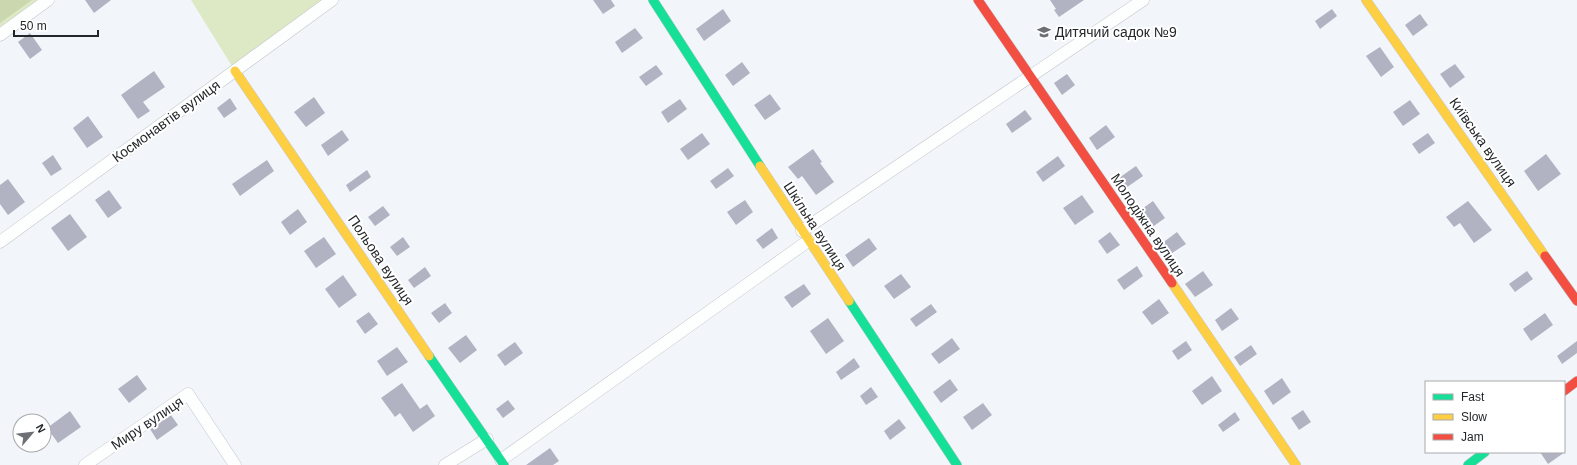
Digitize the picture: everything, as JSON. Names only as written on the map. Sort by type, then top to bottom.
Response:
[{"type":"street","points":[[0,35],[48,0]]},
{"type":"street","name":"Космонавтів вулиця","points":[[0,242],[332,0]]},
{"type":"street","name":"Шкільна вулиця","points":[[654,0],[805,236],[957,465]]},
{"type":"street","name":"Молодіжна вулиця","points":[[978,0],[1296,465]]},
{"type":"street","points":[[503,463],[805,236],[1030,77],[1143,0]]},
{"type":"street","name":"Київська вулиця","points":[[1366,0],[1577,301]]},
{"type":"street","name":"Польова вулиця","points":[[235,71],[503,463]]},
{"type":"street","points":[[1565,390],[1577,381]]},
{"type":"street","name":"Миру вулиця","points":[[85,465],[188,394],[235,465]]},
{"type":"street","points":[[445,465],[487,439]]},
{"type":"street","points":[[1468,465],[1484,453]]},
{"type":"green space","points":[[0,0],[48,0],[0,35]]},
{"type":"green space","points":[[0,0],[32,0],[0,23]]},
{"type":"green space","points":[[191,0],[332,0],[235,71]]},
{"type":"building","points":[[85,0],[111,0],[94,13]]},
{"type":"building","points":[[593,0],[611,0],[615,6],[603,14]]},
{"type":"building","points":[[1050,0],[1084,0],[1059,17]]},
{"type":"building","points":[[723,9],[731,21],[704,41],[696,29]]},
{"type":"building","points":[[1332,9],[1337,16],[1320,29],[1315,21]]},
{"type":"building","points":[[1420,14],[1428,25],[1413,36],[1405,25]]},
{"type":"building","points":[[635,28],[643,38],[622,53],[615,42]]},
{"type":"building","points":[[30,33],[42,50],[30,59],[18,42]]},
{"type":"building","points":[[1380,47],[1394,67],[1381,77],[1366,56]]},
{"type":"building","points":[[742,62],[750,73],[733,86],[725,75]]},
{"type":"building","points":[[1455,64],[1465,77],[1450,88],[1440,74]]},
{"type":"building","points":[[656,65],[663,74],[646,86],[639,77]]},
{"type":"building","points":[[154,71],[165,87],[143,102],[150,111],[138,119],[121,95]]},
{"type":"building","points":[[1067,74],[1075,85],[1062,95],[1054,83]]},
{"type":"building","points":[[770,94],[781,109],[765,120],[754,105]]},
{"type":"building","points":[[314,97],[325,113],[306,127],[294,112]]},
{"type":"building","points":[[230,98],[237,109],[224,118],[217,108]]},
{"type":"building","points":[[680,99],[687,109],[668,123],[661,112]]},
{"type":"building","points":[[1410,100],[1420,114],[1403,126],[1393,112]]},
{"type":"building","points":[[1025,110],[1032,119],[1012,133],[1006,124]]},
{"type":"building","points":[[88,116],[103,137],[87,148],[73,128]]},
{"type":"building","points":[[1106,125],[1115,137],[1097,150],[1089,138]]},
{"type":"building","points":[[342,130],[349,140],[328,156],[321,145]]},
{"type":"building","points":[[702,133],[710,144],[688,160],[680,149]]},
{"type":"building","points":[[1428,133],[1435,143],[1419,154],[1412,144]]},
{"type":"building","points":[[813,149],[822,162],[820,163],[834,182],[816,195],[802,176],[798,179],[788,167]]},
{"type":"building","points":[[1546,154],[1561,174],[1538,191],[1524,171]]},
{"type":"building","points":[[53,155],[62,169],[51,176],[42,163]]},
{"type":"building","points":[[1058,156],[1065,166],[1043,182],[1036,172]]},
{"type":"building","points":[[267,160],[274,171],[240,196],[232,184]]},
{"type":"building","points":[[1136,166],[1143,176],[1123,190],[1116,180]]},
{"type":"building","points":[[728,168],[734,176],[716,189],[710,181]]},
{"type":"building","points":[[367,170],[371,177],[350,192],[346,185]]},
{"type":"building","points":[[8,179],[25,202],[8,215],[0,204],[0,185]]},
{"type":"building","points":[[109,190],[122,208],[108,218],[95,200]]},
{"type":"building","points":[[1082,195],[1094,212],[1075,225],[1063,208]]},
{"type":"building","points":[[745,200],[753,212],[736,225],[727,212]]},
{"type":"building","points":[[1153,201],[1165,218],[1151,228],[1139,211]]},
{"type":"building","points":[[1468,201],[1492,230],[1474,243],[1460,223],[1454,227],[1446,217]]},
{"type":"building","points":[[383,206],[390,215],[375,226],[368,217]]},
{"type":"building","points":[[298,209],[307,222],[290,235],[281,222]]},
{"type":"building","points":[[70,214],[87,237],[68,251],[51,228]]},
{"type":"building","points":[[772,228],[778,238],[763,249],[756,240]]},
{"type":"building","points":[[1110,232],[1120,245],[1107,254],[1098,241]]},
{"type":"building","points":[[1177,232],[1186,244],[1169,255],[1161,244]]},
{"type":"building","points":[[324,237],[336,254],[316,268],[304,251]]},
{"type":"building","points":[[403,237],[410,247],[397,256],[390,247]]},
{"type":"building","points":[[869,238],[877,249],[853,267],[845,255]]},
{"type":"building","points":[[1137,266],[1143,276],[1124,290],[1117,280]]},
{"type":"building","points":[[425,267],[431,276],[414,288],[408,280]]},
{"type":"building","points":[[1203,271],[1213,285],[1195,297],[1185,284]]},
{"type":"building","points":[[1527,271],[1533,279],[1515,292],[1509,284]]},
{"type":"building","points":[[901,274],[911,287],[894,299],[884,286]]},
{"type":"building","points":[[343,275],[357,295],[339,308],[325,289]]},
{"type":"building","points":[[804,284],[811,294],[792,308],[784,297]]},
{"type":"building","points":[[1159,299],[1169,313],[1152,325],[1142,312]]},
{"type":"building","points":[[445,303],[452,313],[439,323],[431,313]]},
{"type":"building","points":[[931,304],[937,312],[916,327],[910,319]]},
{"type":"building","points":[[1231,308],[1239,319],[1222,331],[1215,320]]},
{"type":"building","points":[[369,312],[378,324],[365,334],[356,321]]},
{"type":"building","points":[[1545,313],[1553,325],[1531,341],[1523,329]]},
{"type":"building","points":[[828,318],[844,341],[826,354],[810,331]]},
{"type":"building","points":[[466,335],[477,350],[460,363],[448,348]]},
{"type":"building","points":[[952,338],[960,349],[939,364],[931,354]]},
{"type":"building","points":[[1186,341],[1192,350],[1178,360],[1172,351]]},
{"type":"building","points":[[1577,341],[1577,353],[1562,364],[1557,356]]},
{"type":"building","points":[[515,342],[523,353],[505,366],[497,355]]},
{"type":"building","points":[[1251,345],[1257,354],[1240,366],[1234,357]]},
{"type":"building","points":[[397,347],[408,362],[387,376],[377,361]]},
{"type":"building","points":[[854,358],[860,367],[841,380],[836,372]]},
{"type":"building","points":[[137,375],[147,389],[129,403],[118,389]]},
{"type":"building","points":[[1212,376],[1222,391],[1202,405],[1192,391]]},
{"type":"building","points":[[1282,378],[1291,392],[1273,405],[1264,391]]},
{"type":"building","points":[[950,379],[958,390],[941,403],[933,392]]},
{"type":"building","points":[[402,383],[420,409],[427,404],[435,416],[413,432],[400,413],[395,417],[381,398]]},
{"type":"building","points":[[871,387],[878,397],[866,405],[860,396]]},
{"type":"building","points":[[508,400],[515,409],[503,418],[496,409]]},
{"type":"building","points":[[983,403],[992,415],[972,430],[963,417]]},
{"type":"building","points":[[1303,410],[1311,422],[1299,430],[1291,418]]},
{"type":"building","points":[[70,411],[81,427],[58,443],[52,435],[52,424]]},
{"type":"building","points":[[1235,412],[1240,420],[1223,432],[1218,425]]},
{"type":"building","points":[[171,415],[178,425],[157,440],[150,429]]},
{"type":"building","points":[[899,419],[906,428],[890,440],[884,431]]},
{"type":"building","points":[[550,448],[559,461],[553,465],[526,465]]},
{"type":"building","points":[[1541,453],[1564,453],[1548,464]]},
{"type":"traffic: fast","points":[[653,0],[760,166]]},
{"type":"traffic: fast","points":[[849,301],[957,465]]},
{"type":"traffic: fast","points":[[429,356],[504,465]]},
{"type":"traffic: fast","points":[[1468,465],[1484,453]]},
{"type":"traffic: slow","points":[[1366,0],[1545,256]]},
{"type":"traffic: slow","points":[[235,71],[429,356]]},
{"type":"traffic: slow","points":[[760,166],[849,301]]},
{"type":"traffic: slow","points":[[1172,283],[1296,465]]},
{"type":"traffic: jam","points":[[978,0],[1172,283]]},
{"type":"traffic: jam","points":[[1545,256],[1577,301]]},
{"type":"traffic: jam","points":[[1565,390],[1577,381]]},
{"type":"place","name":"Дитячий садок №9","points":[[1044,32]]}]
